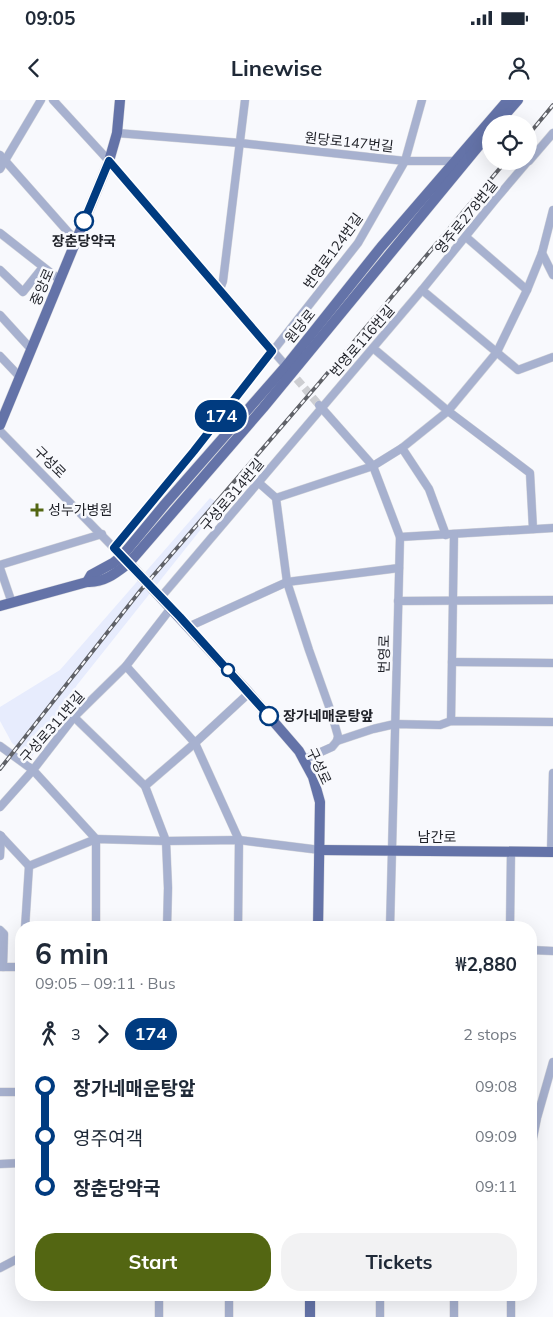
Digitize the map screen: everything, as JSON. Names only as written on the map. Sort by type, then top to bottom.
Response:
[{"type":"main road","name":"중앙로","points":[[0,425],[109,161],[117,133],[120,100]]},
{"type":"main road","name":"원당로","points":[[126,560],[165,504],[286,366],[382,247],[508,100]]},
{"type":"main road","points":[[505,115],[518,100]]},
{"type":"main road","name":"원당로","points":[[0,606],[87,582],[91,575],[113,563],[126,560],[264,408],[365,282],[482,142]]},
{"type":"main road","name":"구성로","points":[[126,560],[249,693],[299,752],[313,778],[320,802],[318,921]]},
{"type":"main road","name":"남간로","points":[[320,850],[552,852]]},
{"type":"main road","points":[[310,1301],[310,1317]]},
{"type":"street","points":[[0,169],[3,158],[41,100]]},
{"type":"street","points":[[220,289],[223,282],[245,100]]},
{"type":"street","name":"번영로124번길","points":[[114,548],[194,451],[358,243],[405,161],[422,100]]},
{"type":"street","points":[[55,101],[286,366]]},
{"type":"street","name":"원당로147번길","points":[[117,133],[240,143],[405,161],[454,161]]},
{"type":"street","name":"영주로278번길","points":[[537,152],[553,133]]},
{"type":"street","points":[[3,158],[76,241]]},
{"type":"street","name":"영주로278번길","points":[[422,290],[521,170]]},
{"type":"street","points":[[276,498],[373,466],[402,448],[448,411],[498,352],[542,253],[553,210]]},
{"type":"street","points":[[0,233],[60,280]]},
{"type":"street","points":[[466,236],[526,290]]},
{"type":"street","points":[[542,253],[553,276]]},
{"type":"street","points":[[0,270],[23,292],[43,267]]},
{"type":"street","points":[[422,290],[518,370],[553,357]]},
{"type":"street","name":"번영로116번길","points":[[320,407],[422,290]]},
{"type":"street","points":[[0,315],[31,349]]},
{"type":"street","points":[[373,348],[448,411],[530,473],[534,529]]},
{"type":"street","points":[[0,356],[20,376]]},
{"type":"street","name":"번영로","points":[[320,407],[373,466],[400,537],[390,921]]},
{"type":"street","name":"구성로314번길","points":[[161,597],[320,407]]},
{"type":"street","name":"구성로","points":[[0,431],[126,560]]},
{"type":"street","points":[[402,448],[429,489],[450,534],[452,601],[451,721]]},
{"type":"street","points":[[258,483],[276,498],[287,582],[331,712],[338,736],[337,742]]},
{"type":"street","points":[[400,537],[553,528]]},
{"type":"street","points":[[12,603],[0,566],[102,534]]},
{"type":"street","points":[[188,627],[287,582],[399,568]]},
{"type":"street","points":[[398,601],[553,600]]},
{"type":"street","name":"구성로311번길","points":[[0,807],[33,770],[74,717],[126,666],[171,608]]},
{"type":"street","points":[[452,662],[553,663]]},
{"type":"street","points":[[126,666],[195,743],[239,840],[238,921]]},
{"type":"street","points":[[145,786],[249,693]]},
{"type":"street","points":[[74,717],[145,786],[166,841],[167,921]]},
{"type":"street","points":[[303,760],[332,747],[337,742],[373,729],[395,724],[440,726],[451,721],[553,722]]},
{"type":"street","points":[[0,746],[33,770],[96,839],[96,921]]},
{"type":"street","points":[[552,852],[553,773]]},
{"type":"street","points":[[0,836],[0,856]]},
{"type":"street","points":[[0,836],[29,866],[25,921]]},
{"type":"street","points":[[29,866],[96,839],[166,841],[239,840],[320,850]]},
{"type":"street","points":[[510,921],[511,851]]},
{"type":"street","points":[[0,930],[4,934],[2,967],[15,967]]},
{"type":"street","points":[[537,950],[553,951]]},
{"type":"street","points":[[537,1109],[553,1062]]},
{"type":"street","points":[[0,1092],[15,1092]]},
{"type":"street","points":[[0,1164],[15,1163]]},
{"type":"street","points":[[0,1268],[15,1260]]},
{"type":"street","points":[[158,1317],[159,1301]]},
{"type":"street","points":[[229,1301],[229,1317]]},
{"type":"street","points":[[380,1301],[380,1317]]},
{"type":"street","points":[[454,1301],[454,1317]]},
{"type":"street","points":[[511,1301],[511,1317]]},
{"type":"shaded area","points":[[210,498],[221,504],[77,685],[31,758],[12,743],[0,721],[0,707],[60,670]]},
{"type":"tunnel","points":[[289,370],[319,405]]},
{"type":"railway","points":[[537,124],[553,105]]},
{"type":"railway","points":[[0,769],[140,591],[320,382],[498,170]]},
{"type":"bus line","name":"174","points":[[84,221],[109,161],[272,351],[194,451],[114,548],[180,617],[269,716]]},
{"type":"place","name":"장춘당약국","points":[[84,221]]},
{"type":"place","name":"성누가병원","points":[[37,510]]},
{"type":"place","name":"장가네매운탕앞","points":[[269,716]]}]
